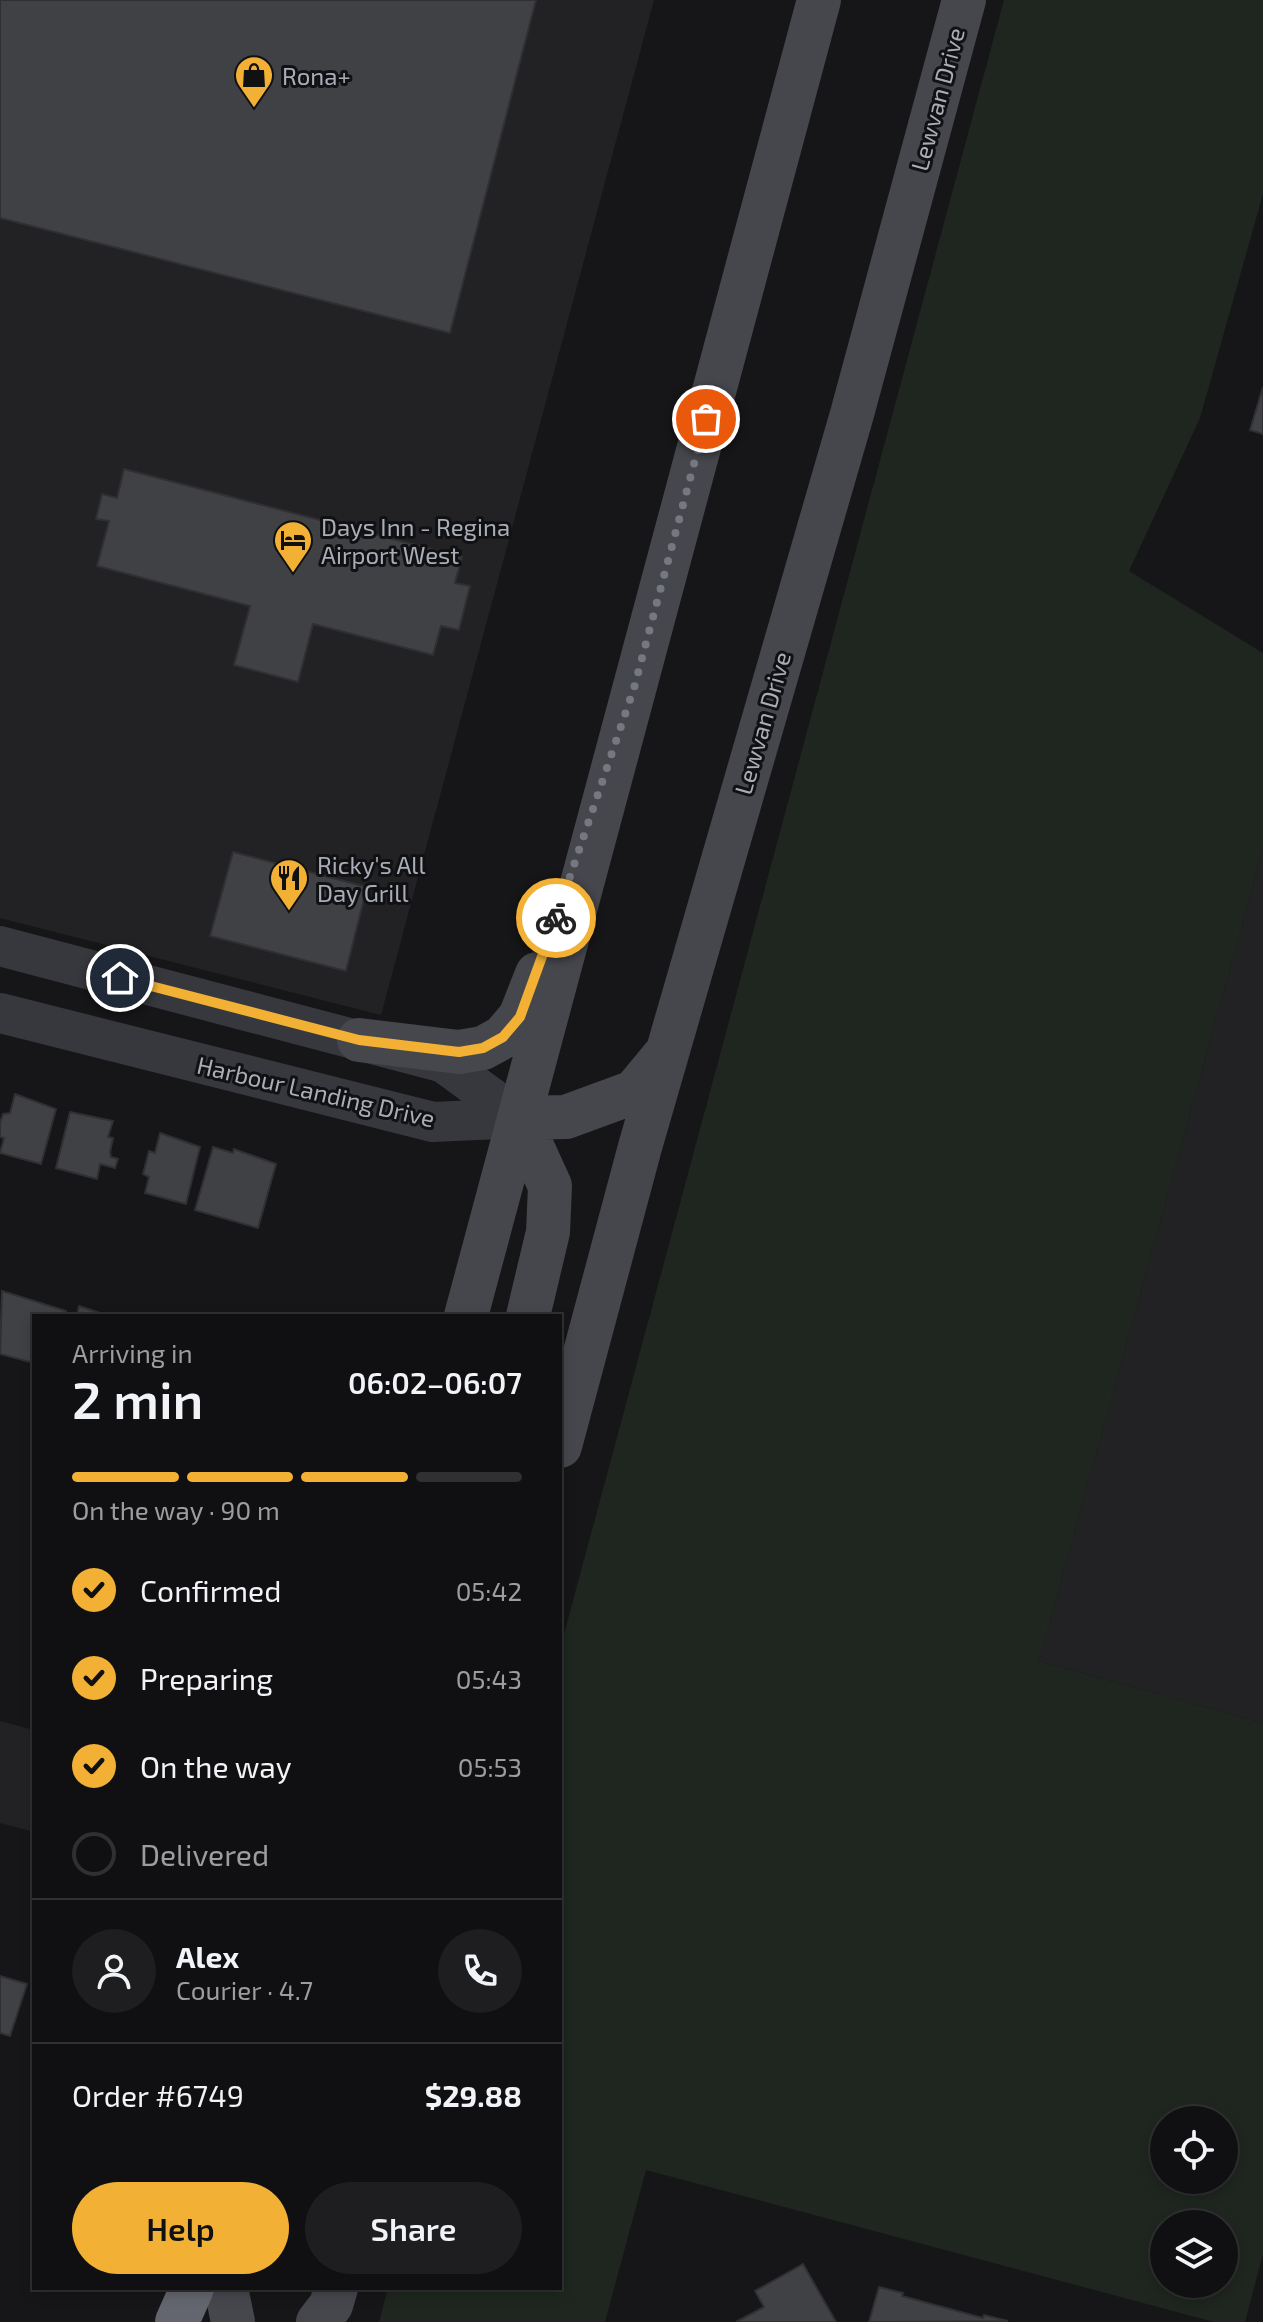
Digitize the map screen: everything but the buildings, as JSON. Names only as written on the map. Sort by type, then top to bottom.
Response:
[{"type":"highway","points":[[177,2322],[191,2290]]},
{"type":"main road","points":[[467,1314],[819,0]]},
{"type":"main road","points":[[852,414],[938,0]]},
{"type":"main road","name":"Lewvan Drive","points":[[562,1439],[666,1054],[852,414],[964,0]]},
{"type":"main road","points":[[359,1040],[459,1052],[483,1048],[503,1037],[520,1017],[531,994],[634,688]]},
{"type":"main road","points":[[519,1118],[566,1117],[634,1092],[666,1054]]},
{"type":"main road","points":[[519,1118],[550,1186],[548,1232],[528,1314]]},
{"type":"main road","points":[[226,2290],[233,2322]]},
{"type":"street","points":[[0,946],[444,1063],[519,1118]]},
{"type":"street","name":"Harbour Landing Drive","points":[[0,1013],[433,1122],[519,1118]]},
{"type":"shaded area","points":[[0,0],[654,0],[381,1015],[0,918]]},
{"type":"shaded area","points":[[1004,0],[1263,0],[1263,194],[1200,418],[1129,571],[1263,653],[1263,849],[1039,1661],[1263,1723],[1263,2254],[1245,2322],[1214,2322],[646,2170],[605,2322],[379,2322],[387,2290],[562,2290],[562,1642]]},
{"type":"shaded area","points":[[1263,849],[1263,1723],[1039,1661]]},
{"type":"shaded area","points":[[0,1721],[32,1729],[32,1831],[0,1823]]},
{"type":"way so far","points":[[556,918],[634,688],[706,419]]},
{"type":"place","name":"Rona+","points":[[254,109]]},
{"type":"place","name":"Days Inn - Regina Airport West","points":[[293,574]]},
{"type":"place","name":"Ricky's All Day Grill","points":[[289,912]]},
{"type":"route","points":[[120,978],[359,1040],[459,1052],[483,1048],[503,1037],[520,1017],[531,994],[556,918]]}]
